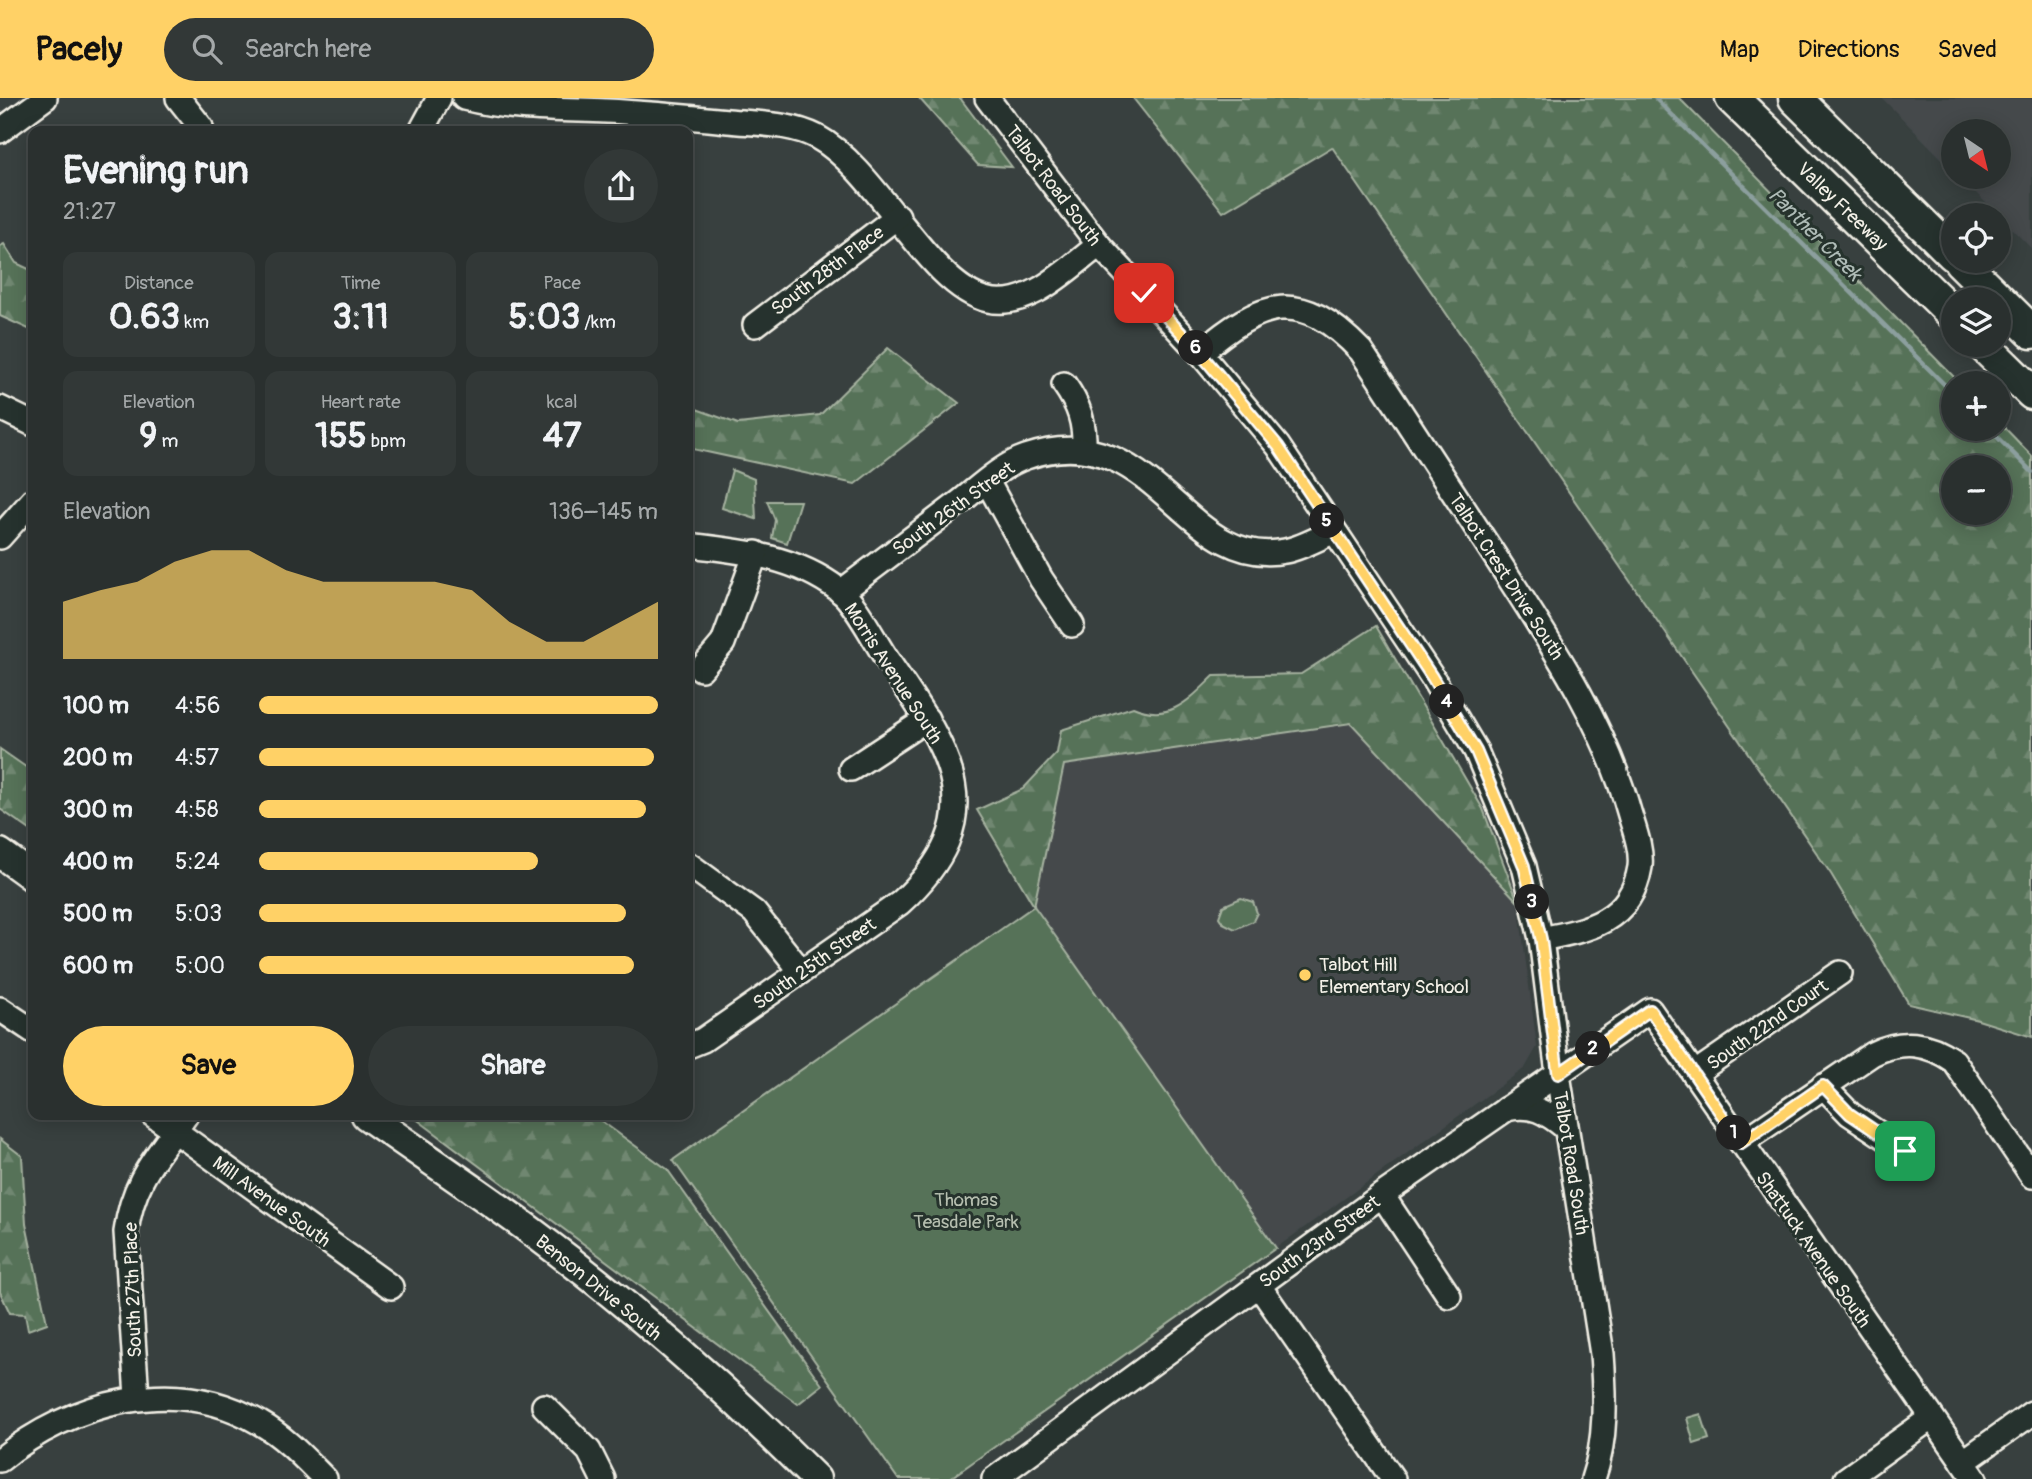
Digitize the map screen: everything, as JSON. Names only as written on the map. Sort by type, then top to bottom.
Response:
[{"type":"highway","name":"Valley Freeway","points":[[1732,98],[1941,302]]},
{"type":"highway","points":[[1795,98],[1941,242]]},
{"type":"highway","points":[[1972,273],[2032,332]]},
{"type":"highway","points":[[1995,357],[2032,393]]},
{"type":"main road","points":[[0,853],[28,873]]},
{"type":"main road","name":"Benson Drive South","points":[[373,1120],[532,1232],[644,1322],[768,1431],[816,1479]]},
{"type":"street","points":[[0,131],[45,98]]},
{"type":"street","points":[[178,98],[200,126]]},
{"type":"street","points":[[424,126],[439,98]]},
{"type":"street","points":[[464,98],[605,121],[788,127],[817,138],[853,166],[898,216],[949,280],[986,299],[1003,302],[1024,297],[1045,286],[1098,245]]},
{"type":"street","name":"Talbot Road South","points":[[987,98],[1098,245],[1200,353],[1278,446],[1432,677],[1476,751],[1524,866],[1541,939],[1558,1074],[1602,1353],[1605,1395],[1602,1438],[1593,1479]]},
{"type":"street","name":"South 28th Place","points":[[755,325],[898,216]]},
{"type":"street","name":"Talbot Crest Drive South","points":[[1200,353],[1230,327],[1254,313],[1280,307],[1304,310],[1344,334],[1361,351],[1587,703],[1625,794],[1638,844],[1640,866],[1627,898],[1605,923],[1584,931],[1541,939]]},
{"type":"street","points":[[1064,384],[1074,398],[1085,426],[1084,449]]},
{"type":"street","points":[[0,408],[28,422]]},
{"type":"street","name":"South 26th Street","points":[[841,592],[987,481],[1023,458],[1055,449],[1084,449],[1124,463],[1149,479],[1190,519],[1234,545],[1260,552],[1285,551],[1334,531]]},
{"type":"street","points":[[987,481],[1041,579],[1072,625]]},
{"type":"street","points":[[0,537],[28,506]]},
{"type":"street","name":"Morris Avenue South","points":[[693,546],[756,553],[797,566],[841,592],[927,719],[950,762],[956,802],[954,824],[932,868]]},
{"type":"street","points":[[701,669],[723,643],[756,553]]},
{"type":"street","points":[[851,769],[927,719]]},
{"type":"street","points":[[693,868],[754,912],[801,971]]},
{"type":"street","name":"South 25th Street","points":[[693,1044],[703,1040],[900,903],[932,868]]},
{"type":"street","name":"South 22nd Court","points":[[1695,1074],[1840,973]]},
{"type":"street","points":[[0,1009],[28,1028]]},
{"type":"street","name":"South 23rd Street","points":[[994,1479],[1381,1195],[1650,1010]]},
{"type":"street","name":"Shattuck Avenue South","points":[[1650,1010],[1969,1471]]},
{"type":"street","points":[[1741,1143],[1823,1086],[1889,1046],[1909,1043],[1939,1051],[1954,1061],[2032,1176]]},
{"type":"street","points":[[1823,1086],[1850,1114],[1905,1151]]},
{"type":"street","points":[[1506,1110],[1522,1105],[1545,1112],[1566,1128]]},
{"type":"street","name":"Mill Avenue South","points":[[181,1123],[391,1287]]},
{"type":"street","name":"South 27th Place","points":[[137,1397],[126,1232],[130,1204],[137,1184],[181,1123]]},
{"type":"street","points":[[1381,1195],[1449,1296]]},
{"type":"street","points":[[1259,1286],[1393,1479]]},
{"type":"street","points":[[0,1460],[23,1441],[67,1418],[100,1405],[137,1397],[200,1401],[260,1422],[290,1444],[325,1479]]},
{"type":"street","points":[[544,1406],[589,1451],[603,1479]]},
{"type":"street","points":[[1969,1471],[2032,1413]]},
{"type":"street","points":[[1846,1479],[1931,1418]]},
{"type":"shaded area","points":[[1882,98],[2032,98],[2032,249],[2011,228],[2011,203],[1986,203],[1972,189],[2011,189],[2011,119],[1941,119],[1941,158]]},
{"type":"shaded area","name":"Talbot Hill Elementary School","points":[[1348,714],[1518,902],[1537,1047],[1525,1068],[1276,1248],[1034,906],[1046,765]]},
{"type":"green space","points":[[919,98],[960,98],[1012,167],[978,165]]},
{"type":"green space","points":[[1133,98],[1679,98],[1948,371],[1941,371],[1941,441],[2011,441],[2011,434],[2032,456],[2032,1037],[1978,1020],[1909,1004],[1831,874],[1332,147],[1223,212]]},
{"type":"green space","points":[[4,244],[16,263],[28,269],[28,329],[0,316],[0,246]]},
{"type":"green space","points":[[888,348],[959,403],[855,484],[693,449],[693,408],[738,424],[820,415]]},
{"type":"green space","points":[[732,470],[754,479],[756,519],[722,508]]},
{"type":"green space","points":[[767,501],[800,501],[787,543],[772,538],[775,520]]},
{"type":"green space","points":[[1376,626],[1483,809],[1518,902],[1351,723],[1064,765],[1034,906],[977,810],[1023,789],[1057,753],[1061,730],[1133,707],[1146,711],[1168,711],[1187,701],[1214,676],[1301,674]]},
{"type":"green space","points":[[0,749],[28,769],[28,829],[0,809]]},
{"type":"green space","points":[[1241,898],[1253,902],[1257,913],[1253,921],[1235,929],[1223,923],[1219,917],[1223,906]]},
{"type":"green space","name":"Thomas Teasdale Park","points":[[1034,906],[1276,1248],[949,1479],[898,1479],[673,1160]]},
{"type":"green space","points":[[418,1120],[600,1120],[667,1169],[822,1385],[798,1404]]},
{"type":"green space","points":[[0,1139],[22,1156],[26,1224],[47,1323],[28,1330],[25,1314],[10,1313],[0,1292]]},
{"type":"green space","points":[[1701,1414],[1709,1439],[1694,1444],[1687,1418]]},
{"type":"waterway","name":"Panther Creek","points":[[1655,98],[1941,381]]},
{"type":"waterway","name":"Panther Creek","points":[[2001,441],[2032,472]]},
{"type":"place","name":"Talbot Hill Elementary School","points":[[1305,975]]},
{"type":"route","points":[[1144,293],[1200,353],[1278,446],[1432,677],[1476,751],[1524,866],[1541,939],[1558,1074],[1650,1010],[1741,1143],[1823,1086],[1850,1114],[1905,1151]]}]
